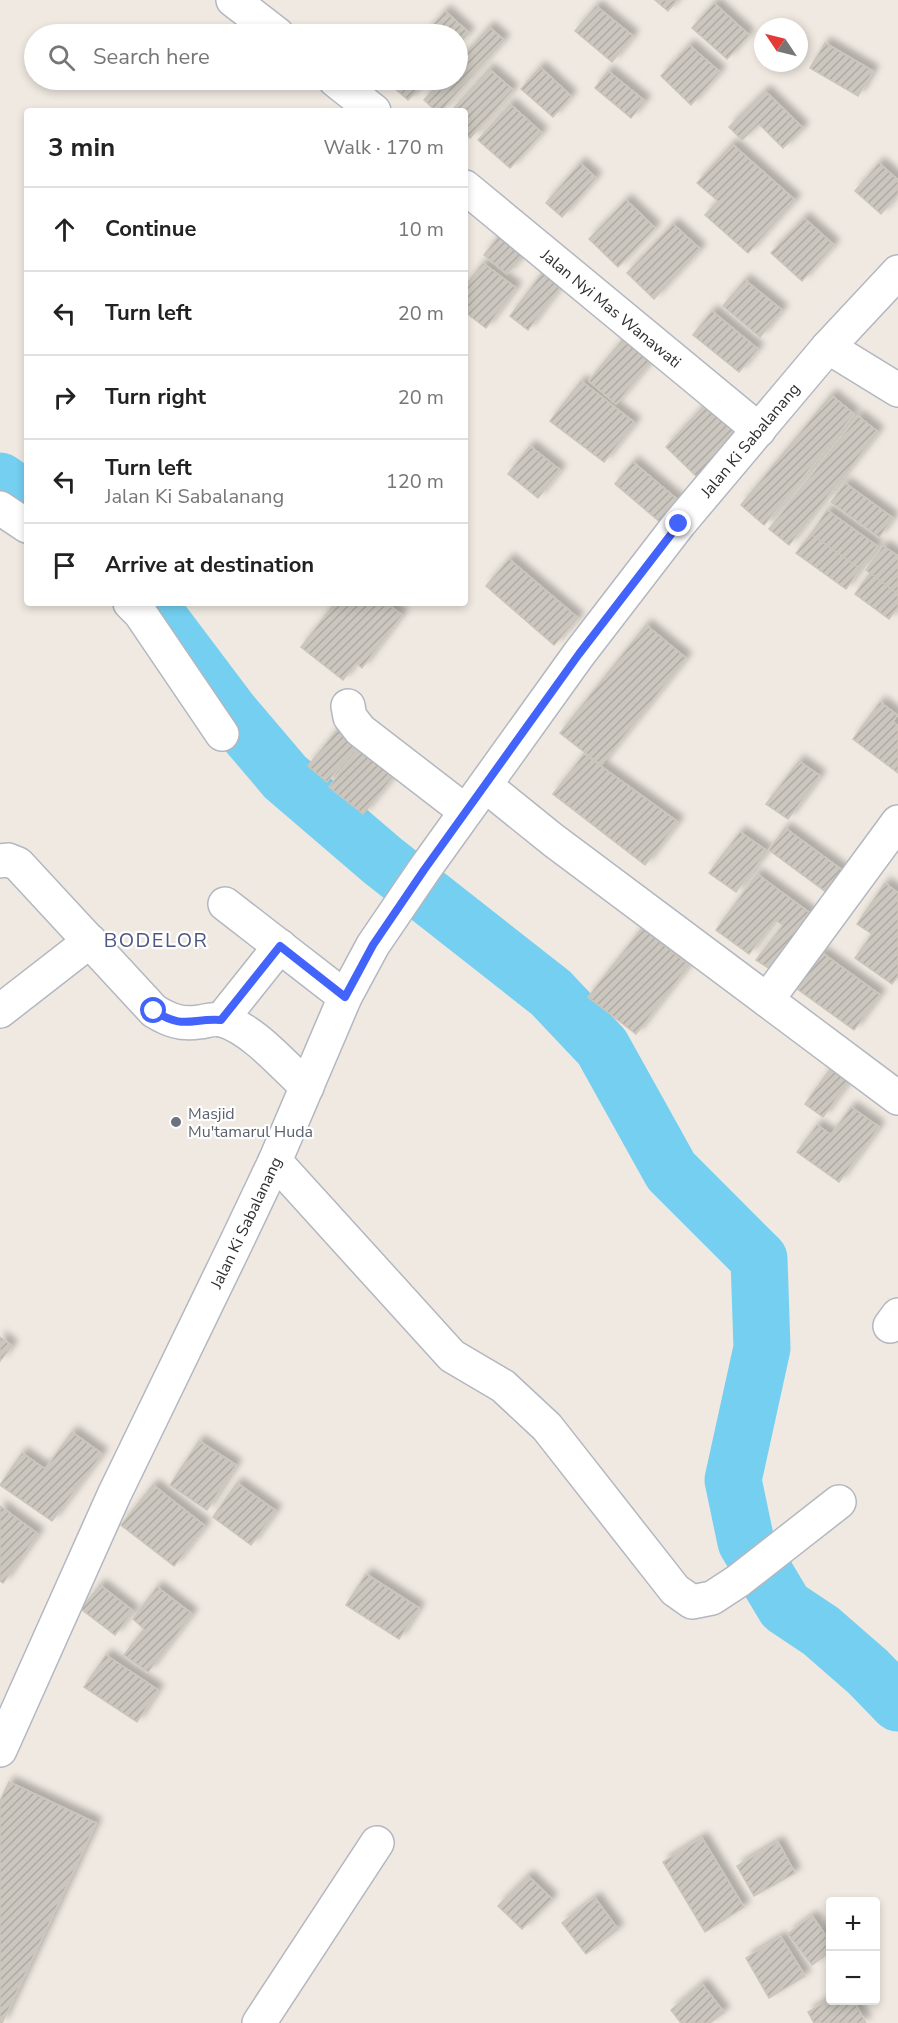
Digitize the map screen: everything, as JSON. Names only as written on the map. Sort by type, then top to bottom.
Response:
[{"type":"street","points":[[233,0],[264,24]]},
{"type":"street","points":[[348,90],[370,108]]},
{"type":"street","name":"Jalan Nyi Mas Wanawati","points":[[468,189],[759,430]]},
{"type":"street","name":"Jalan Ki Sabalanang","points":[[0,1750],[114,1495],[275,1161],[345,997],[373,945],[465,811],[486,786],[579,654],[650,561],[828,347],[898,272]]},
{"type":"street","points":[[828,347],[898,390]]},
{"type":"street","points":[[0,508],[24,524]]},
{"type":"street","points":[[133,606],[222,734]]},
{"type":"street","points":[[348,706],[350,717],[360,730],[465,811]]},
{"type":"street","points":[[486,786],[553,840],[898,1098]]},
{"type":"street","points":[[767,1000],[898,822]]},
{"type":"street","points":[[0,861],[8,860],[18,864],[142,1000],[166,1019],[188,1023],[210,1019],[221,1020],[238,1027],[255,1039],[307,1087]]},
{"type":"street","points":[[225,904],[345,997]]},
{"type":"street","points":[[0,1011],[90,941]]},
{"type":"street","points":[[221,1020],[280,946]]},
{"type":"street","points":[[275,1161],[452,1356],[503,1386],[548,1427],[675,1590],[692,1602],[712,1598],[738,1581],[839,1502]]},
{"type":"street","points":[[259,2023],[377,1843]]},
{"type":"building","points":[[655,0],[677,0],[668,11]]},
{"type":"building","points":[[714,3],[749,35],[727,59],[692,28]]},
{"type":"building","points":[[596,6],[633,36],[612,62],[575,31]]},
{"type":"building","points":[[445,11],[459,24],[434,24]]},
{"type":"building","points":[[489,27],[504,40],[468,81],[468,51]]},
{"type":"building","points":[[825,43],[873,71],[858,96],[810,68]]},
{"type":"building","points":[[689,45],[720,72],[691,105],[661,76]]},
{"type":"building","points":[[540,67],[571,96],[553,117],[521,89]]},
{"type":"building","points":[[489,69],[513,90],[470,138],[468,136],[468,108],[454,108]]},
{"type":"building","points":[[608,71],[645,101],[631,118],[595,88]]},
{"type":"building","points":[[396,90],[418,90],[408,100]]},
{"type":"building","points":[[433,90],[460,90],[444,108],[433,108],[424,100]]},
{"type":"building","points":[[765,91],[803,128],[783,148],[759,124],[742,140],[729,127]]},
{"type":"building","points":[[510,104],[542,133],[510,168],[478,140]]},
{"type":"building","points":[[732,144],[795,200],[748,253],[705,215],[718,201],[697,183]]},
{"type":"building","points":[[580,163],[596,178],[562,217],[546,203]]},
{"type":"building","points":[[879,163],[898,180],[898,194],[881,214],[855,191]]},
{"type":"building","points":[[626,200],[655,228],[618,267],[589,239]]},
{"type":"building","points":[[804,218],[834,245],[802,281],[771,253]]},
{"type":"building","points":[[673,224],[700,249],[654,299],[627,273]]},
{"type":"building","points":[[502,232],[526,252],[507,274],[484,255]]},
{"type":"building","points":[[483,263],[516,288],[486,328],[468,314],[468,282]]},
{"type":"building","points":[[545,269],[563,283],[528,330],[510,316]]},
{"type":"building","points":[[745,280],[782,310],[760,337],[723,306]]},
{"type":"building","points":[[712,311],[758,349],[739,372],[693,335]]},
{"type":"building","points":[[627,334],[655,356],[616,404],[589,381]]},
{"type":"building","points":[[581,381],[635,423],[604,462],[550,421]]},
{"type":"building","points":[[831,395],[854,414],[764,525],[741,505]]},
{"type":"building","points":[[708,401],[740,431],[697,477],[666,447]]},
{"type":"building","points":[[858,416],[878,432],[789,545],[769,529]]},
{"type":"building","points":[[530,446],[560,470],[538,498],[508,474]]},
{"type":"building","points":[[633,462],[685,506],[667,528],[615,484]]},
{"type":"building","points":[[845,483],[893,518],[879,537],[831,502]]},
{"type":"building","points":[[827,510],[877,546],[860,569],[811,534]]},
{"type":"building","points":[[811,534],[860,569],[846,589],[796,553]]},
{"type":"building","points":[[883,546],[898,556],[898,594],[866,570]]},
{"type":"building","points":[[509,559],[578,618],[554,645],[486,586]]},
{"type":"building","points":[[870,573],[898,594],[898,607],[889,619],[855,594]]},
{"type":"building","points":[[333,606],[390,606],[402,615],[362,668],[356,663],[343,680],[301,647]]},
{"type":"building","points":[[646,625],[686,658],[601,765],[560,733]]},
{"type":"building","points":[[880,702],[897,715],[893,722],[898,726],[898,773],[853,739]]},
{"type":"building","points":[[342,724],[361,741],[327,782],[308,766]]},
{"type":"building","points":[[366,740],[400,768],[363,814],[329,787]]},
{"type":"building","points":[[584,754],[678,822],[645,865],[553,794]]},
{"type":"building","points":[[799,761],[820,776],[788,819],[766,804]]},
{"type":"building","points":[[785,828],[846,873],[830,895],[769,850]]},
{"type":"building","points":[[740,832],[767,851],[736,892],[709,873]]},
{"type":"building","points":[[757,874],[811,914],[770,969],[756,960],[783,925],[775,920],[749,954],[716,930]]},
{"type":"building","points":[[885,883],[898,893],[898,976],[892,984],[855,958],[872,934],[857,924]]},
{"type":"building","points":[[642,928],[689,965],[636,1034],[588,997]]},
{"type":"building","points":[[821,952],[880,995],[854,1030],[796,988]]},
{"type":"building","points":[[836,1061],[854,1074],[823,1117],[805,1104]]},
{"type":"building","points":[[851,1107],[879,1127],[839,1182],[797,1152],[817,1125],[831,1135]]},
{"type":"building","points":[[0,1337],[12,1346],[0,1361]]},
{"type":"building","points":[[72,1432],[102,1454],[52,1521],[0,1485],[22,1453],[45,1469]]},
{"type":"building","points":[[199,1441],[236,1465],[207,1510],[170,1485]]},
{"type":"building","points":[[237,1483],[276,1511],[251,1545],[213,1517]]},
{"type":"building","points":[[153,1485],[205,1526],[174,1566],[121,1525]]},
{"type":"building","points":[[0,1506],[38,1534],[3,1583],[0,1581]]},
{"type":"building","points":[[366,1574],[419,1608],[399,1639],[346,1605]]},
{"type":"building","points":[[100,1585],[133,1611],[115,1635],[81,1609]]},
{"type":"building","points":[[157,1587],[192,1614],[148,1672],[124,1655],[144,1629],[133,1619]]},
{"type":"building","points":[[106,1655],[158,1690],[137,1722],[84,1687]]},
{"type":"building","points":[[9,1782],[96,1823],[2,2023],[0,2023],[0,1801]]},
{"type":"building","points":[[702,1838],[744,1907],[705,1932],[663,1862]]},
{"type":"building","points":[[778,1842],[795,1873],[754,1896],[737,1866]]},
{"type":"building","points":[[528,1876],[552,1899],[522,1929],[498,1906]]},
{"type":"building","points":[[595,1898],[618,1929],[586,1954],[562,1923]]},
{"type":"building","points":[[812,1916],[826,1936],[826,1955],[812,1965],[788,1934]]},
{"type":"building","points":[[781,1937],[805,1976],[769,1998],[746,1958]]},
{"type":"building","points":[[702,1984],[724,2012],[710,2023],[681,2023],[671,2010]]},
{"type":"building","points":[[826,2001],[826,2005],[856,2005],[866,2023],[814,2023],[808,2012]]},
{"type":"waterway","points":[[0,481],[24,498]]},
{"type":"waterway","points":[[153,610],[229,711],[285,777],[383,861],[551,993],[602,1047],[671,1171],[759,1259],[762,1348],[733,1480],[746,1542],[785,1607],[821,1631],[868,1672],[898,1703]]},
{"type":"place","name":"Masjid Mu'tamarul Huda","points":[[176,1122]]},
{"type":"district","name":"BODELOR","points":[[156,940]]},
{"type":"route","points":[[154,1011],[175,1022],[221,1020],[280,946],[345,997],[373,945],[465,811],[486,786],[579,654],[679,524]]}]
